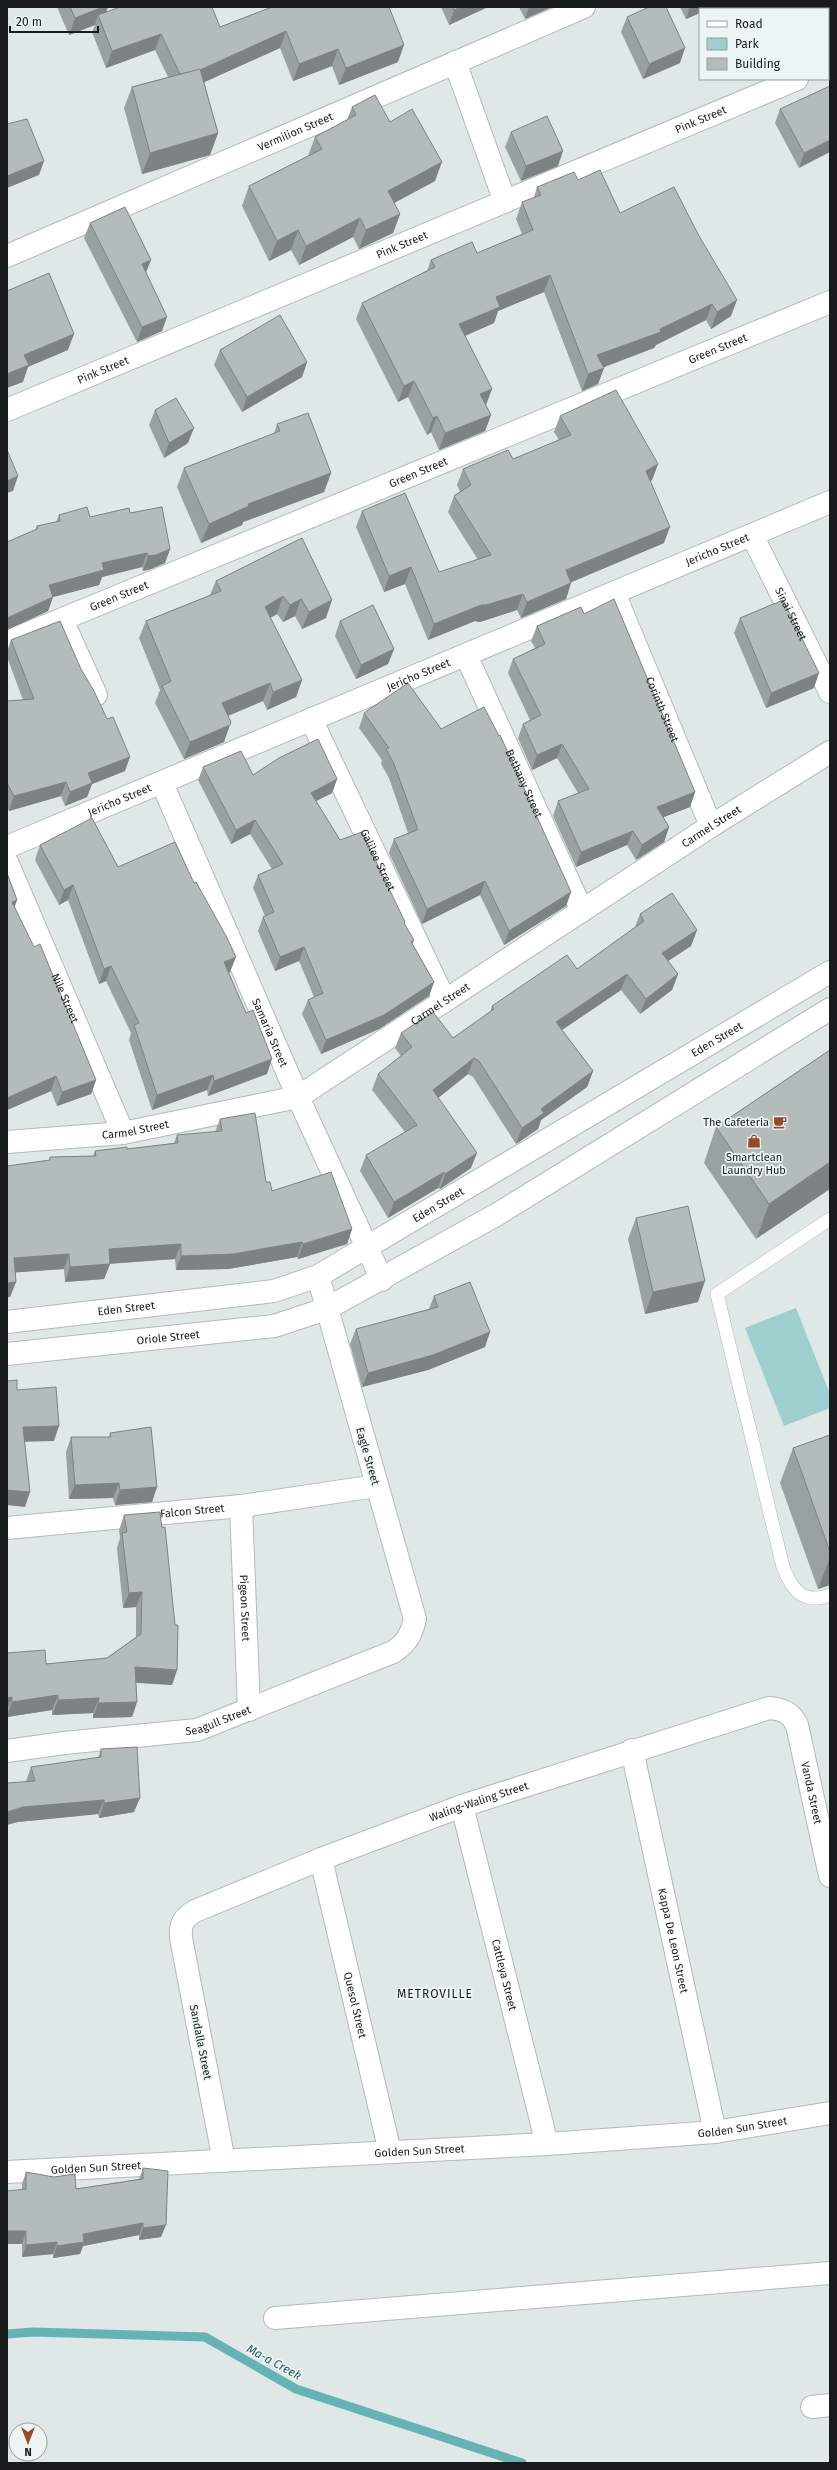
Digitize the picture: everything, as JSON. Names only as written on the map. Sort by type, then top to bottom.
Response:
[{"type":"street","name":"Vermilion Street","points":[[7,256],[584,7]]},
{"type":"street","points":[[455,62],[505,202]]},
{"type":"street","name":"Pink Street","points":[[7,410],[795,80]]},
{"type":"street","name":"Green Street","points":[[7,642],[830,302]]},
{"type":"street","name":"Jericho Street","points":[[7,847],[830,502]]},
{"type":"street","name":"Sinai Street","points":[[752,535],[830,692]]},
{"type":"street","name":"Corinth Street","points":[[614,593],[711,826]]},
{"type":"street","points":[[62,620],[96,694]]},
{"type":"street","name":"Bethany Street","points":[[466,655],[582,911]]},
{"type":"street","name":"Galilee Street","points":[[311,719],[445,1001]]},
{"type":"street","name":"Carmel Street","points":[[7,1142],[123,1133],[298,1097],[711,826],[830,752]]},
{"type":"street","name":"Samaria Street","points":[[162,783],[298,1097],[382,1280]]},
{"type":"street","name":"Nile Street","points":[[7,862],[123,1133]]},
{"type":"street","name":"Eden Street","points":[[7,1322],[274,1291],[318,1276],[367,1249],[830,972]]},
{"type":"street","points":[[326,1309],[382,1280],[496,1215],[830,1009]]},
{"type":"street","name":"Eagle Street","points":[[318,1276],[376,1486],[415,1619],[411,1635]]},
{"type":"street","name":"Oriole Street","points":[[7,1354],[274,1326],[326,1309]]},
{"type":"street","name":"Falcon Street","points":[[7,1528],[241,1506],[376,1486]]},
{"type":"street","name":"Pigeon Street","points":[[241,1506],[249,1710]]},
{"type":"street","name":"Seagull Street","points":[[7,1751],[41,1746],[197,1730],[393,1652],[404,1645],[411,1635]]},
{"type":"street","name":"Waling-Waling Street","points":[[181,1922],[186,1916],[195,1911],[321,1859],[462,1806],[632,1750],[769,1708],[786,1712]]},
{"type":"street","name":"Vanda Street","points":[[786,1712],[793,1717],[797,1725],[830,1876]]},
{"type":"street","name":"Kappa De Leon Street","points":[[632,1750],[715,2132]]},
{"type":"street","name":"Cattleya Street","points":[[462,1806],[547,2144]]},
{"type":"street","name":"Quesol Street","points":[[321,1859],[390,2152]]},
{"type":"street","name":"Sandalla Street","points":[[181,1922],[181,1938],[224,2161]]},
{"type":"street","name":"Golden Sun Street","points":[[7,2172],[547,2144],[715,2132],[830,2113]]},
{"type":"street","points":[[275,2318],[830,2273]]},
{"type":"lane","points":[[830,1219],[717,1294],[783,1567],[789,1582],[798,1594],[809,1598],[830,1595]]},
{"type":"green space","points":[[796,1308],[830,1394],[830,1408],[784,1426],[745,1328]]},
{"type":"building","points":[[70,7],[103,7],[75,18]]},
{"type":"building","points":[[120,7],[212,7],[220,27],[272,7],[389,7],[404,45],[346,68],[338,49],[299,64],[286,31],[200,70],[180,74],[161,34],[112,51],[98,15]]},
{"type":"building","points":[[453,7],[461,7],[454,10]]},
{"type":"building","points":[[649,7],[666,7],[685,48],[649,64],[627,17]]},
{"type":"building","points":[[730,7],[763,7],[760,8]]},
{"type":"building","points":[[200,69],[218,133],[150,153],[132,87]]},
{"type":"building","points":[[830,86],[830,140],[804,153],[780,109]]},
{"type":"building","points":[[375,95],[390,122],[412,109],[442,162],[388,191],[400,214],[366,230],[360,218],[306,246],[298,230],[277,241],[249,186],[322,149],[315,137],[356,115],[352,107]]},
{"type":"building","points":[[547,116],[563,151],[526,166],[511,132]]},
{"type":"building","points":[[27,119],[44,161],[7,176],[7,124]]},
{"type":"building","points":[[600,170],[620,213],[674,187],[699,236],[737,300],[717,312],[712,304],[660,329],[661,332],[597,355],[604,368],[588,374],[550,275],[496,297],[500,307],[459,324],[492,389],[480,394],[491,415],[445,433],[437,416],[433,418],[414,381],[404,386],[362,303],[435,267],[431,260],[472,242],[477,253],[533,230],[522,202],[541,195],[537,187],[574,172],[578,180]]},
{"type":"building","points":[[125,207],[151,260],[142,264],[167,317],[142,327],[90,223]]},
{"type":"building","points":[[49,273],[74,334],[24,355],[29,365],[7,374],[7,291]]},
{"type":"building","points":[[280,315],[307,362],[247,397],[220,350]]},
{"type":"building","points":[[616,390],[658,464],[646,471],[670,527],[566,570],[571,583],[527,602],[523,594],[486,605],[481,605],[434,624],[411,567],[389,576],[362,511],[405,493],[439,572],[491,555],[454,496],[471,485],[463,469],[508,450],[513,459],[571,435],[560,416]]},
{"type":"building","points":[[176,398],[194,428],[169,443],[155,410]]},
{"type":"building","points":[[308,413],[331,473],[248,504],[249,506],[209,524],[184,468],[280,431],[277,424]]},
{"type":"building","points":[[7,450],[18,476],[7,481]]},
{"type":"building","points":[[87,507],[90,517],[129,508],[130,513],[162,507],[170,549],[156,555],[148,556],[147,553],[102,563],[104,570],[49,585],[53,597],[7,618],[7,542],[37,529],[37,526],[60,521],[59,515]]},
{"type":"building","points":[[302,538],[332,600],[309,612],[301,599],[290,605],[283,596],[265,607],[302,680],[273,692],[270,683],[222,703],[231,722],[230,725],[190,742],[162,686],[171,681],[146,621],[221,591],[216,581]]},
{"type":"building","points":[[614,599],[695,792],[657,807],[669,827],[642,845],[633,831],[581,852],[558,801],[589,789],[562,744],[537,755],[523,724],[541,715],[513,659],[545,644],[537,626],[581,607],[584,614]]},
{"type":"building","points":[[783,600],[819,673],[771,693],[740,618]]},
{"type":"building","points":[[373,605],[394,649],[361,665],[340,621]]},
{"type":"building","points":[[60,621],[81,669],[94,691],[107,719],[113,717],[130,757],[88,773],[92,783],[70,792],[66,782],[14,796],[7,783],[7,701],[34,699],[11,640]]},
{"type":"building","points":[[408,683],[441,729],[484,707],[499,736],[500,735],[571,892],[509,931],[485,881],[427,909],[394,839],[417,830],[417,827],[394,764],[386,749],[389,748],[364,713]]},
{"type":"building","points":[[318,739],[337,779],[311,793],[340,840],[362,832],[405,922],[404,923],[414,940],[411,942],[434,982],[384,1015],[326,1040],[308,1000],[323,993],[304,947],[280,957],[263,917],[274,912],[258,875],[283,864],[255,820],[236,830],[203,767],[241,751],[253,775],[279,758]]},
{"type":"building","points":[[92,818],[118,867],[175,842],[194,883],[196,882],[236,957],[224,962],[246,1013],[253,1010],[272,1059],[214,1081],[213,1075],[157,1095],[134,1025],[139,1023],[111,966],[104,969],[73,885],[64,890],[40,845]]},
{"type":"building","points":[[7,873],[17,900],[12,902],[34,947],[40,944],[96,1080],[62,1092],[56,1076],[7,1098]]},
{"type":"building","points":[[672,893],[697,930],[662,953],[678,974],[646,999],[627,974],[556,1022],[593,1071],[541,1109],[544,1113],[522,1128],[479,1061],[474,1058],[433,1090],[477,1153],[445,1174],[444,1172],[394,1202],[366,1155],[417,1125],[378,1074],[412,1047],[401,1033],[433,1012],[453,1038],[494,1009],[492,1006],[567,955],[577,969],[644,921],[640,914]]},
{"type":"building","points":[[830,1050],[830,1162],[769,1204],[716,1127]]},
{"type":"building","points":[[255,1113],[266,1182],[270,1182],[272,1191],[331,1172],[352,1229],[303,1244],[302,1242],[233,1254],[181,1256],[181,1244],[109,1249],[110,1264],[70,1267],[69,1254],[14,1258],[16,1282],[7,1283],[7,1166],[50,1160],[50,1157],[96,1156],[95,1151],[178,1143],[177,1135],[222,1131],[220,1119]]},
{"type":"building","points":[[688,1206],[705,1281],[653,1292],[636,1218]]},
{"type":"building","points":[[470,1282],[490,1332],[433,1355],[368,1373],[356,1329],[438,1307],[434,1296]]},
{"type":"building","points":[[17,1380],[17,1390],[56,1387],[59,1426],[23,1427],[30,1492],[7,1490],[7,1381]]},
{"type":"building","points":[[151,1427],[157,1487],[120,1490],[119,1483],[75,1485],[71,1437],[111,1437],[110,1433]]},
{"type":"building","points":[[830,1435],[830,1552],[793,1448]]},
{"type":"building","points":[[160,1512],[162,1528],[165,1527],[175,1625],[178,1625],[177,1670],[135,1667],[137,1702],[98,1703],[99,1698],[58,1700],[58,1695],[12,1702],[12,1697],[7,1698],[7,1653],[45,1650],[46,1664],[107,1658],[141,1634],[142,1592],[129,1593],[122,1533],[127,1532],[124,1515]]},
{"type":"building","points":[[137,1747],[140,1798],[104,1803],[104,1800],[23,1807],[7,1812],[7,1783],[35,1781],[31,1767],[101,1757],[101,1749]]},
{"type":"building","points":[[143,2168],[168,2171],[166,2225],[143,2228],[143,2223],[83,2234],[84,2242],[57,2246],[57,2242],[26,2245],[26,2231],[7,2231],[7,2191],[26,2189],[26,2172],[54,2177],[75,2174],[76,2189],[143,2179]]},
{"type":"waterway","name":"Ma-a Creek","points":[[7,2334],[33,2332],[205,2337],[296,2389],[522,2463]]},
{"type":"place","name":"The Cafeteria","points":[[780,1122]]},
{"type":"place","name":"Smartclean Laundry Hub","points":[[754,1141]]},
{"type":"district","name":"METROVILLE","points":[[435,1994]]}]
